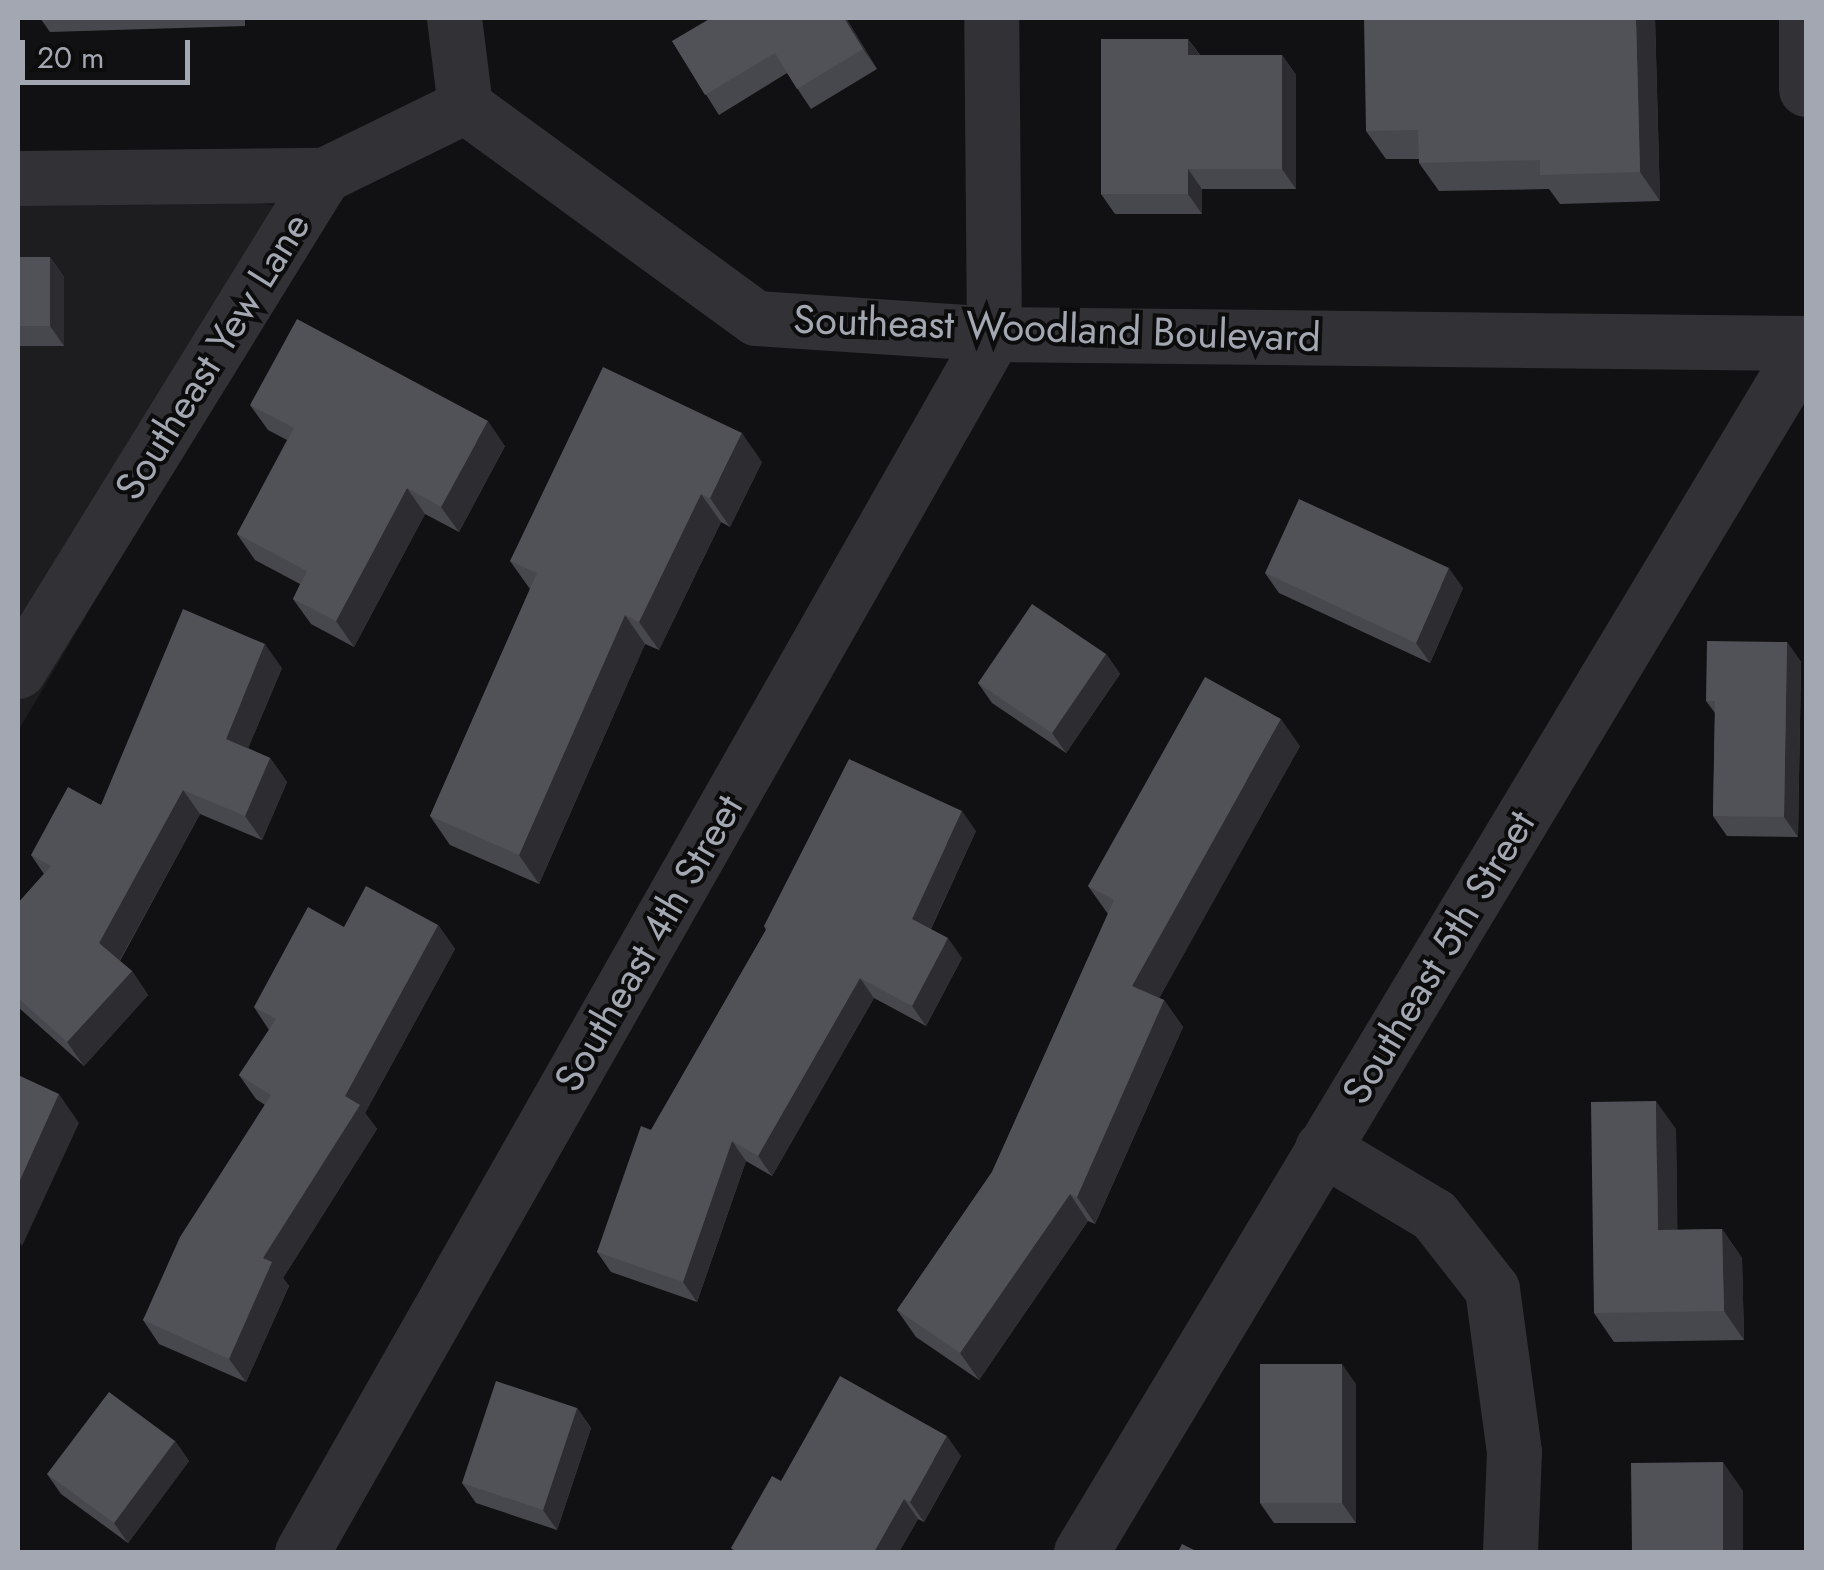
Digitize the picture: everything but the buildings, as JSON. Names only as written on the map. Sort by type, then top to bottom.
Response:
[{"type":"street","points":[[454,18],[465,106]]},
{"type":"street","points":[[990,18],[994,334]]},
{"type":"street","points":[[1806,18],[1806,89]]},
{"type":"street","name":"Southeast Yew Lane","points":[[18,671],[324,176],[465,106]]},
{"type":"street","name":"Southeast Woodland Boulevard","points":[[465,106],[756,318],[994,334],[1806,344]]},
{"type":"street","points":[[18,178],[324,176]]},
{"type":"street","name":"Southeast 4th Street","points":[[302,1552],[994,334]]},
{"type":"street","name":"Southeast 5th Street","points":[[1510,1552],[1514,1452],[1492,1289],[1434,1215],[1322,1148],[1806,344]]},
{"type":"street","points":[[1081,1552],[1322,1148]]},
{"type":"shaded area","points":[[18,155],[323,215],[18,731]]}]
